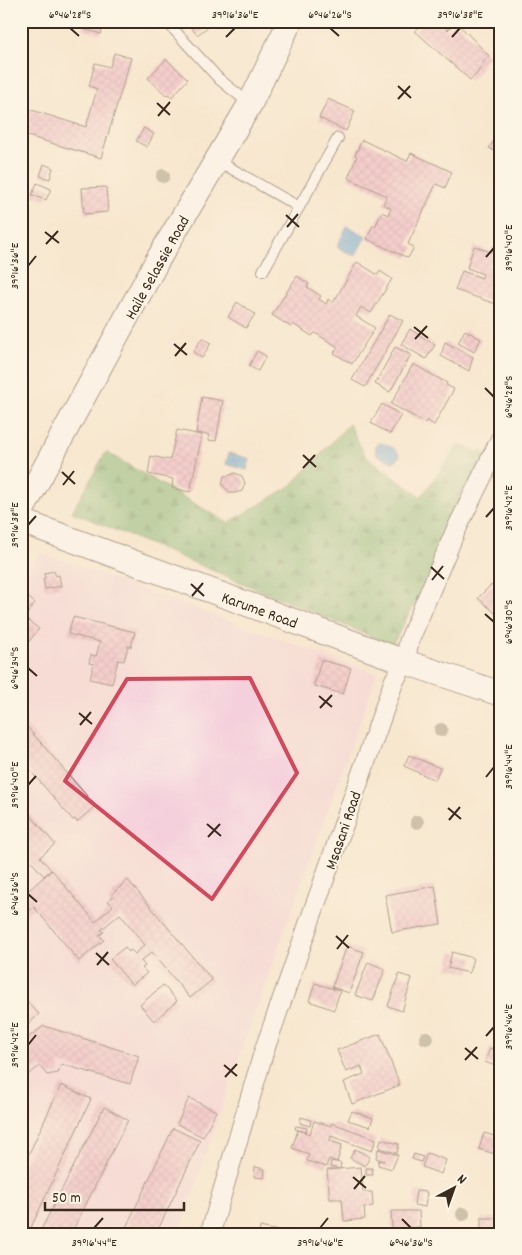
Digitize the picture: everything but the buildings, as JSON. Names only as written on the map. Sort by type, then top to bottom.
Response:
[{"type":"street","name":"Haile Selassie Road","points":[[21,512],[157,261],[218,161],[250,104],[290,21]]},
{"type":"street","name":"Msasani Road","points":[[210,1234],[264,1051],[394,681],[405,662],[409,641],[444,557],[501,438]]},
{"type":"street","name":"Karume Road","points":[[21,521],[405,662],[501,694]]},
{"type":"lane","points":[[166,21],[219,79],[250,104]]},
{"type":"lane","points":[[263,270],[338,138]]},
{"type":"lane","points":[[218,161],[299,207]]},
{"type":"highlighted area","points":[[250,678],[297,773],[212,899],[65,781],[127,679]]},
{"type":"shaded area","points":[[41,553],[377,674],[240,1054],[179,1234],[21,1234],[21,583]]},
{"type":"green space","points":[[349,424],[366,457],[421,497],[459,445],[495,457],[392,645],[72,512],[106,452],[228,523],[291,486]]},
{"type":"water","points":[[347,226],[366,236],[355,256],[337,247]]},
{"type":"water","points":[[379,443],[388,445],[396,451],[400,455],[398,459],[392,462],[376,454],[376,445]]},
{"type":"water","points":[[229,453],[250,459],[247,470],[226,464]]}]
